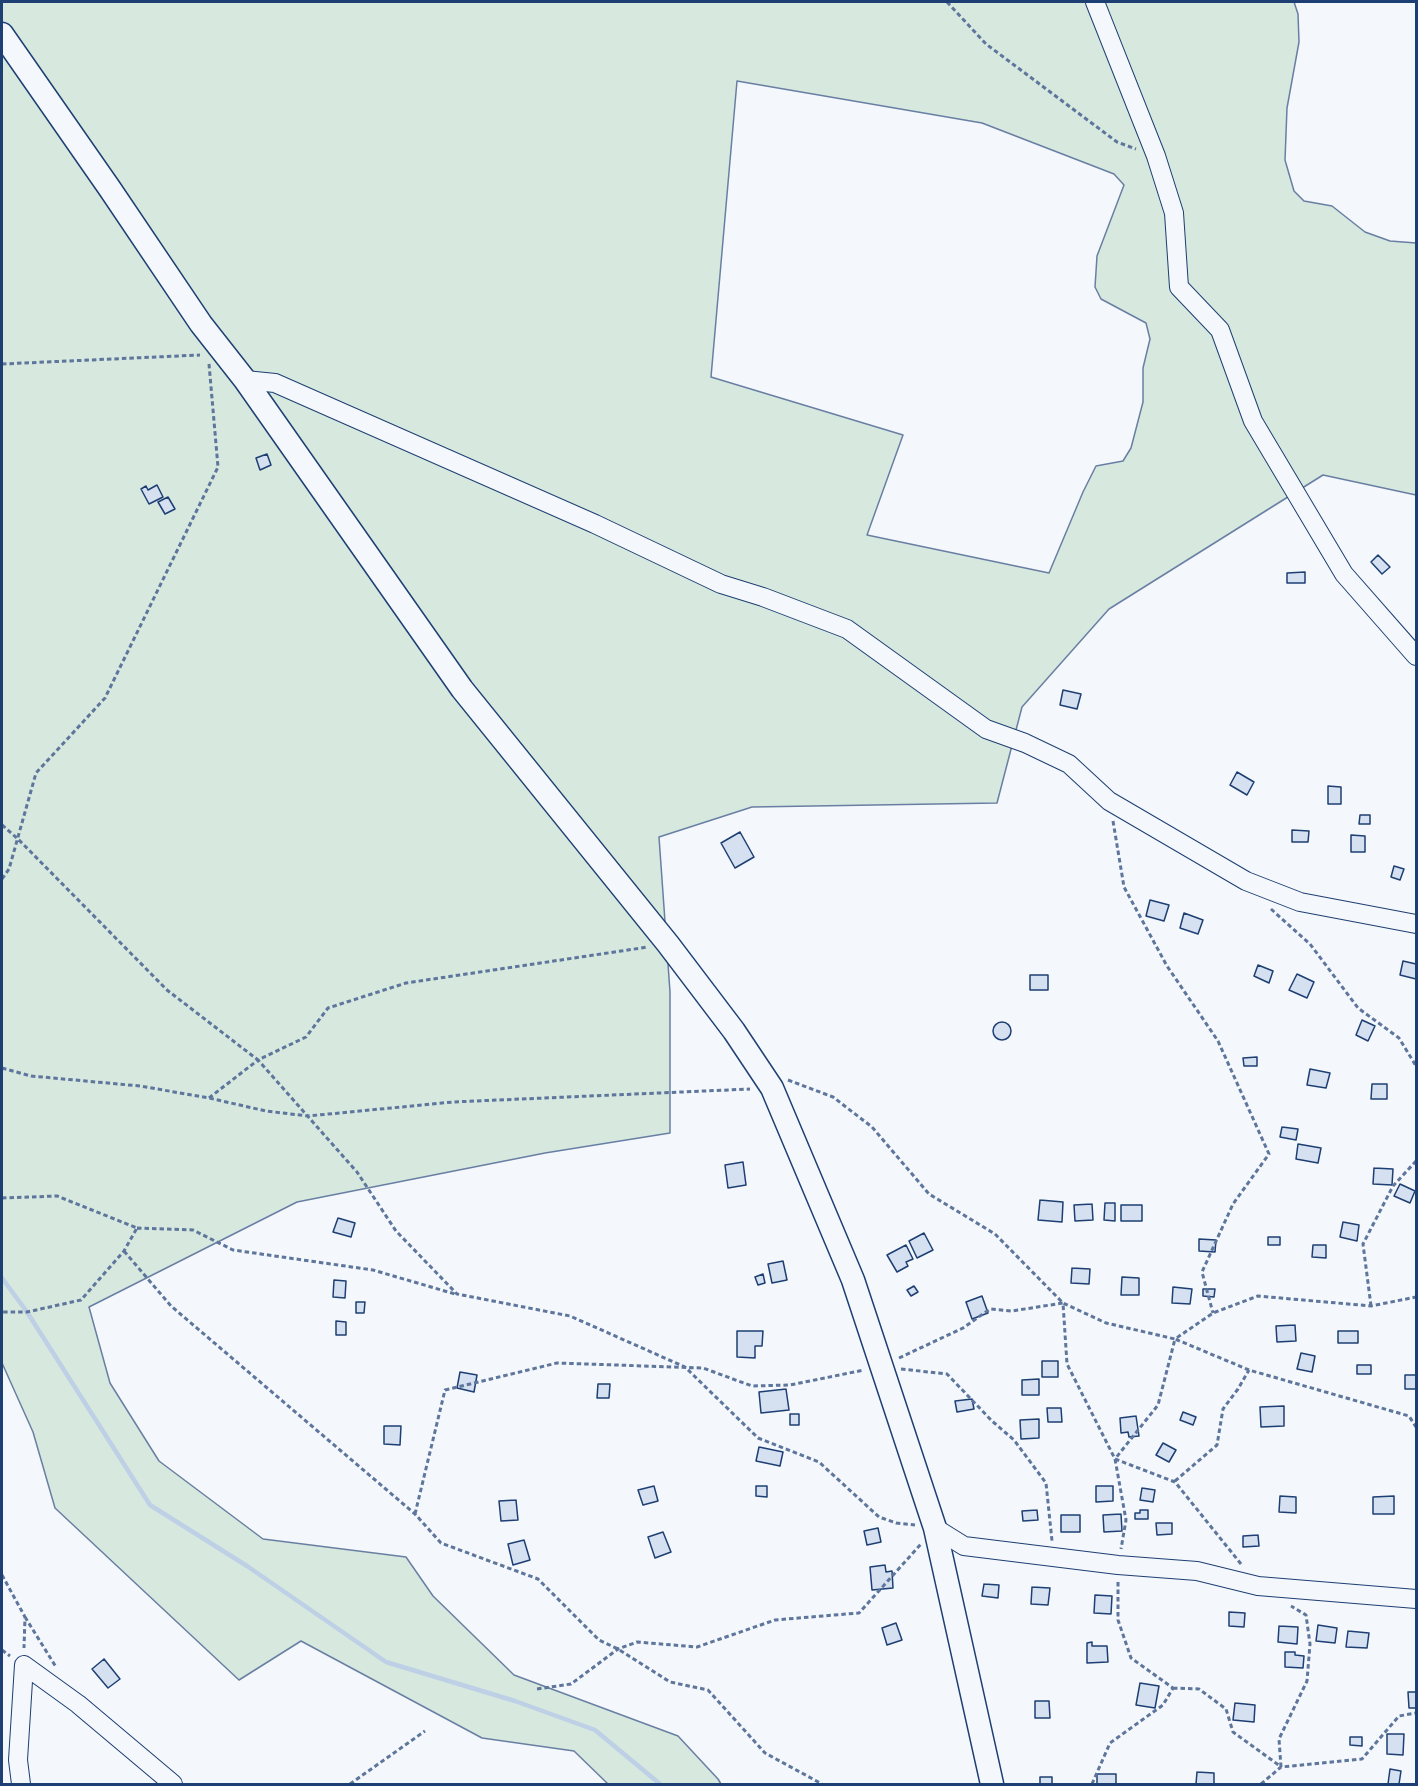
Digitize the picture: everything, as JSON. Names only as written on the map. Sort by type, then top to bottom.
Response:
[{"type":"main road","points":[[2,34],[201,324],[245,380],[462,688],[668,944],[734,1031],[772,1088],[853,1280],[935,1528],[992,1785]]},
{"type":"street","points":[[1095,2],[1156,156],[1174,213],[1179,287],[1220,330],[1253,421],[1344,574],[1416,656]]},
{"type":"street","points":[[245,380],[274,383],[595,524],[721,584],[848,629],[986,729],[1025,743],[1069,764],[1109,801],[1246,881],[1300,902],[1416,924]]},
{"type":"street","points":[[935,1528],[964,1546],[1197,1571],[1258,1586],[1416,1599]]},
{"type":"street","points":[[21,1785],[18,1760],[24,1665]]},
{"type":"street","points":[[24,1665],[78,1704],[173,1785]]},
{"type":"path","points":[[947,2],[986,44],[1117,142],[1156,156]]},
{"type":"path","points":[[2,364],[208,354],[218,467],[105,698],[36,773],[9,869],[2,879]]},
{"type":"path","points":[[1109,801],[1124,887],[1167,966],[1218,1041],[1269,1154],[1233,1204],[1202,1272],[1213,1313]]},
{"type":"path","points":[[2,825],[18,838],[167,990],[258,1060],[357,1172],[396,1231],[457,1294]]},
{"type":"path","points":[[1268,906],[1310,944],[1358,1008],[1399,1038],[1416,1066]]},
{"type":"path","points":[[209,1098],[258,1060],[306,1037],[328,1008],[406,983],[668,944]]},
{"type":"path","points":[[2,1068],[31,1076],[140,1086],[266,1111],[308,1116],[453,1102],[772,1088],[789,1080],[833,1097],[872,1127],[929,1194],[995,1234],[1063,1303],[1106,1323],[1175,1339],[1249,1370],[1416,1419]]},
{"type":"path","points":[[1371,1306],[1363,1244],[1393,1186],[1416,1161]]},
{"type":"path","points":[[2,1198],[57,1196],[137,1228],[194,1230],[232,1250],[373,1270],[457,1294],[570,1316],[685,1367],[758,1438],[819,1462],[879,1517],[935,1528]]},
{"type":"path","points":[[2,1312],[27,1312],[81,1300],[124,1251],[137,1228]]},
{"type":"path","points":[[124,1251],[171,1306],[415,1514],[441,1543],[538,1580],[598,1640],[618,1649],[670,1682],[708,1690],[765,1753],[822,1785]]},
{"type":"path","points":[[1115,1459],[1158,1406],[1175,1339],[1213,1313],[1258,1296],[1371,1306],[1416,1297]]},
{"type":"path","points":[[415,1514],[445,1390],[557,1362],[703,1368],[752,1386],[790,1385],[882,1366],[963,1328],[990,1309],[1012,1311],[1063,1303]]},
{"type":"path","points":[[1063,1303],[1067,1364],[1115,1459],[1126,1520],[1118,1564],[1118,1620],[1131,1658],[1173,1688],[1199,1689],[1226,1709],[1233,1732],[1281,1767]]},
{"type":"path","points":[[882,1366],[947,1374],[992,1421],[1014,1440],[1046,1484],[1054,1556]]},
{"type":"path","points":[[1175,1482],[1217,1445],[1223,1408],[1249,1370]]},
{"type":"path","points":[[1408,1416],[1416,1427]]},
{"type":"path","points":[[1115,1459],[1175,1482],[1258,1586]]},
{"type":"path","points":[[537,1689],[571,1684],[618,1649],[637,1642],[697,1647],[775,1620],[858,1613],[935,1528]]},
{"type":"path","points":[[2,1575],[56,1667]]},
{"type":"path","points":[[1281,1767],[1279,1739],[1307,1681],[1310,1644],[1306,1616],[1288,1604]]},
{"type":"path","points":[[24,1665],[25,1617]]},
{"type":"path","points":[[1092,1785],[1110,1743],[1163,1705],[1173,1688]]},
{"type":"path","points":[[1262,1785],[1281,1767],[1362,1759],[1399,1716],[1416,1713]]},
{"type":"path","points":[[350,1785],[425,1731]]},
{"type":"shaded area","points":[[2,2],[1294,2],[1298,14],[1299,42],[1287,108],[1285,160],[1294,191],[1304,201],[1332,206],[1365,232],[1390,241],[1416,243],[1416,495],[1323,475],[1109,609],[1022,707],[997,803],[752,807],[659,837],[670,992],[670,1133],[545,1153],[297,1202],[89,1307],[110,1383],[159,1461],[263,1539],[406,1557],[433,1596],[514,1675],[678,1736],[721,1784],[608,1784],[574,1751],[482,1738],[301,1641],[239,1680],[55,1508],[33,1432],[2,1363]],"holes":[[[737,81],[982,123],[1114,174],[1124,185],[1097,256],[1095,287],[1101,299],[1146,323],[1150,339],[1143,368],[1143,402],[1131,448],[1123,461],[1096,466],[1049,573],[867,535],[903,435],[711,377]]]},
{"type":"building","points":[[267,454],[271,465],[260,470],[256,458]]},
{"type":"building","points":[[157,485],[163,497],[149,504],[141,489],[146,486],[148,490]]},
{"type":"building","points":[[168,497],[175,509],[165,514],[158,502]]},
{"type":"building","points":[[1378,555],[1390,567],[1382,574],[1371,562]]},
{"type":"building","points":[[1305,572],[1305,583],[1287,583],[1287,573]]},
{"type":"building","points":[[1063,690],[1081,694],[1077,709],[1060,705]]},
{"type":"building","points":[[1237,772],[1254,782],[1247,795],[1230,785]]},
{"type":"building","points":[[1328,786],[1341,787],[1341,804],[1328,804]]},
{"type":"building","points":[[1360,815],[1370,815],[1370,824],[1359,824]]},
{"type":"building","points":[[1292,830],[1309,831],[1308,842],[1292,842]]},
{"type":"building","points":[[740,832],[754,857],[735,868],[721,843]]},
{"type":"building","points":[[1351,835],[1365,836],[1365,852],[1351,852]]},
{"type":"building","points":[[1394,866],[1404,869],[1400,880],[1391,877]]},
{"type":"building","points":[[1150,900],[1169,905],[1164,921],[1146,916]]},
{"type":"building","points":[[1184,913],[1203,920],[1198,934],[1180,928]]},
{"type":"building","points":[[1403,961],[1416,964],[1416,979],[1400,975]]},
{"type":"building","points":[[1258,965],[1273,971],[1269,983],[1254,976]]},
{"type":"building","points":[[1297,974],[1314,982],[1307,998],[1289,990]]},
{"type":"building","points":[[1030,975],[1048,975],[1048,990],[1030,990]]},
{"type":"building","points":[[1362,1020],[1375,1026],[1368,1041],[1356,1035]]},
{"type":"building","points":[[998,1022],[1006,1022],[1011,1027],[1009,1038],[998,1040],[993,1035],[993,1027]]},
{"type":"building","points":[[1257,1057],[1257,1066],[1244,1066],[1243,1058]]},
{"type":"building","points":[[1310,1069],[1330,1073],[1326,1088],[1307,1085]]},
{"type":"building","points":[[1372,1084],[1387,1084],[1387,1099],[1371,1099]]},
{"type":"building","points":[[1282,1127],[1298,1129],[1296,1140],[1280,1137]]},
{"type":"building","points":[[1298,1144],[1321,1148],[1318,1163],[1296,1159]]},
{"type":"building","points":[[743,1162],[746,1185],[728,1188],[725,1165]]},
{"type":"building","points":[[1374,1168],[1393,1169],[1392,1185],[1373,1184]]},
{"type":"building","points":[[1400,1184],[1415,1191],[1410,1203],[1394,1196]]},
{"type":"building","points":[[1040,1200],[1063,1202],[1062,1222],[1038,1220]]},
{"type":"building","points":[[1105,1203],[1115,1203],[1115,1221],[1104,1220]]},
{"type":"building","points":[[1092,1204],[1093,1220],[1075,1221],[1074,1205]]},
{"type":"building","points":[[1121,1205],[1142,1205],[1142,1221],[1121,1221]]},
{"type":"building","points":[[338,1218],[355,1223],[351,1237],[333,1232]]},
{"type":"building","points":[[1343,1222],[1359,1225],[1357,1241],[1340,1237]]},
{"type":"building","points":[[924,1233],[933,1250],[917,1258],[909,1241]]},
{"type":"building","points":[[1268,1237],[1280,1237],[1280,1245],[1268,1245]]},
{"type":"building","points":[[1199,1239],[1216,1240],[1215,1252],[1199,1251]]},
{"type":"building","points":[[906,1245],[913,1259],[906,1262],[908,1266],[897,1272],[887,1255]]},
{"type":"building","points":[[1313,1245],[1326,1245],[1326,1258],[1312,1257]]},
{"type":"building","points":[[783,1261],[787,1280],[772,1283],[768,1264]]},
{"type":"building","points":[[1072,1268],[1090,1269],[1089,1284],[1071,1283]]},
{"type":"building","points":[[763,1274],[765,1283],[758,1285],[755,1277]]},
{"type":"building","points":[[1122,1277],[1139,1278],[1139,1295],[1121,1295]]},
{"type":"building","points":[[334,1280],[346,1281],[345,1298],[333,1297]]},
{"type":"building","points":[[914,1286],[918,1292],[911,1296],[907,1290]]},
{"type":"building","points":[[1173,1287],[1192,1289],[1190,1304],[1172,1303]]},
{"type":"building","points":[[1203,1289],[1215,1289],[1214,1297],[1203,1296]]},
{"type":"building","points":[[982,1296],[988,1313],[972,1319],[966,1302]]},
{"type":"building","points":[[356,1302],[365,1302],[364,1313],[356,1313]]},
{"type":"building","points":[[336,1321],[346,1322],[346,1335],[336,1335]]},
{"type":"building","points":[[1295,1325],[1296,1341],[1277,1342],[1276,1326]]},
{"type":"building","points":[[737,1331],[763,1331],[762,1346],[755,1346],[755,1358],[737,1357]]},
{"type":"building","points":[[1338,1331],[1358,1331],[1358,1343],[1338,1343]]},
{"type":"building","points":[[1301,1353],[1315,1356],[1312,1372],[1297,1369]]},
{"type":"building","points":[[1042,1361],[1058,1361],[1058,1377],[1042,1377]]},
{"type":"building","points":[[1357,1365],[1371,1365],[1371,1374],[1357,1374]]},
{"type":"building","points":[[460,1372],[477,1375],[474,1392],[457,1388]]},
{"type":"building","points":[[1405,1375],[1416,1375],[1416,1389],[1405,1389]]},
{"type":"building","points":[[1039,1379],[1039,1395],[1022,1395],[1022,1380]]},
{"type":"building","points":[[598,1384],[610,1384],[609,1398],[597,1398]]},
{"type":"building","points":[[786,1389],[789,1410],[761,1413],[759,1392]]},
{"type":"building","points":[[972,1399],[974,1409],[957,1412],[955,1401]]},
{"type":"building","points":[[1284,1406],[1284,1426],[1261,1427],[1260,1407]]},
{"type":"building","points":[[1047,1408],[1061,1408],[1062,1422],[1048,1422]]},
{"type":"building","points":[[1183,1412],[1196,1417],[1193,1425],[1180,1420]]},
{"type":"building","points":[[790,1414],[799,1414],[799,1425],[790,1425]]},
{"type":"building","points":[[1136,1416],[1139,1436],[1129,1437],[1128,1432],[1121,1433],[1120,1418]]},
{"type":"building","points":[[1039,1419],[1039,1438],[1021,1439],[1020,1420]]},
{"type":"building","points":[[384,1426],[401,1426],[400,1445],[384,1444]]},
{"type":"building","points":[[1163,1443],[1176,1450],[1169,1462],[1156,1455]]},
{"type":"building","points":[[759,1447],[783,1452],[780,1466],[756,1461]]},
{"type":"building","points":[[654,1486],[658,1501],[643,1505],[638,1490]]},
{"type":"building","points":[[756,1486],[767,1486],[767,1497],[756,1496]]},
{"type":"building","points":[[1096,1486],[1113,1486],[1113,1501],[1096,1502]]},
{"type":"building","points":[[1142,1488],[1155,1490],[1153,1502],[1140,1500]]},
{"type":"building","points":[[1280,1496],[1296,1497],[1296,1513],[1279,1512]]},
{"type":"building","points":[[1394,1496],[1394,1514],[1373,1514],[1373,1497]]},
{"type":"building","points":[[516,1500],[518,1520],[501,1521],[499,1501]]},
{"type":"building","points":[[1037,1510],[1038,1520],[1023,1521],[1022,1511]]},
{"type":"building","points":[[1140,1510],[1148,1510],[1148,1519],[1135,1519],[1135,1513],[1140,1513]]},
{"type":"building","points":[[1121,1514],[1122,1531],[1104,1532],[1103,1515]]},
{"type":"building","points":[[1061,1515],[1080,1515],[1080,1532],[1061,1532]]},
{"type":"building","points":[[1156,1523],[1172,1523],[1172,1534],[1157,1535]]},
{"type":"building","points":[[878,1528],[881,1542],[867,1545],[864,1531]]},
{"type":"building","points":[[663,1532],[671,1552],[655,1558],[648,1537]]},
{"type":"building","points":[[1258,1535],[1259,1546],[1243,1547],[1243,1536]]},
{"type":"building","points":[[524,1540],[530,1560],[513,1565],[508,1544]]},
{"type":"building","points":[[885,1565],[886,1572],[892,1571],[893,1588],[872,1590],[870,1567]]},
{"type":"building","points":[[984,1584],[999,1585],[998,1598],[982,1596]]},
{"type":"building","points":[[1032,1587],[1050,1588],[1048,1605],[1031,1604]]},
{"type":"building","points":[[1095,1595],[1112,1596],[1111,1614],[1094,1613]]},
{"type":"building","points":[[1229,1612],[1245,1613],[1244,1627],[1229,1626]]},
{"type":"building","points":[[896,1623],[902,1640],[887,1645],[882,1628]]},
{"type":"building","points":[[1318,1625],[1337,1628],[1335,1643],[1316,1641]]},
{"type":"building","points":[[1279,1626],[1298,1627],[1297,1644],[1278,1642]]},
{"type":"building","points":[[1348,1631],[1369,1633],[1367,1648],[1346,1647]]},
{"type":"building","points":[[1092,1642],[1092,1646],[1107,1646],[1108,1662],[1087,1663],[1087,1643]]},
{"type":"building","points":[[1285,1652],[1295,1652],[1295,1655],[1304,1656],[1303,1668],[1285,1667]]},
{"type":"building","points":[[104,1659],[120,1679],[108,1688],[92,1669]]},
{"type":"building","points":[[1140,1683],[1159,1686],[1155,1708],[1136,1705]]},
{"type":"building","points":[[1408,1692],[1416,1692],[1416,1708],[1409,1708]]},
{"type":"building","points":[[1035,1701],[1049,1701],[1050,1718],[1035,1718]]},
{"type":"building","points":[[1235,1703],[1255,1705],[1254,1722],[1233,1720]]},
{"type":"building","points":[[1387,1734],[1404,1734],[1403,1755],[1387,1754]]},
{"type":"building","points":[[1350,1737],[1362,1737],[1362,1746],[1350,1745]]},
{"type":"building","points":[[1390,1769],[1401,1771],[1399,1784],[1388,1784]]},
{"type":"building","points":[[1197,1772],[1214,1773],[1214,1784],[1196,1784]]},
{"type":"building","points":[[1097,1774],[1116,1774],[1116,1784],[1097,1784]]},
{"type":"building","points":[[1040,1777],[1052,1777],[1052,1784],[1040,1784]]},
{"type":"waterway","points":[[2,1278],[27,1312],[150,1505],[247,1566],[386,1662],[515,1701],[595,1730],[660,1784]]}]
